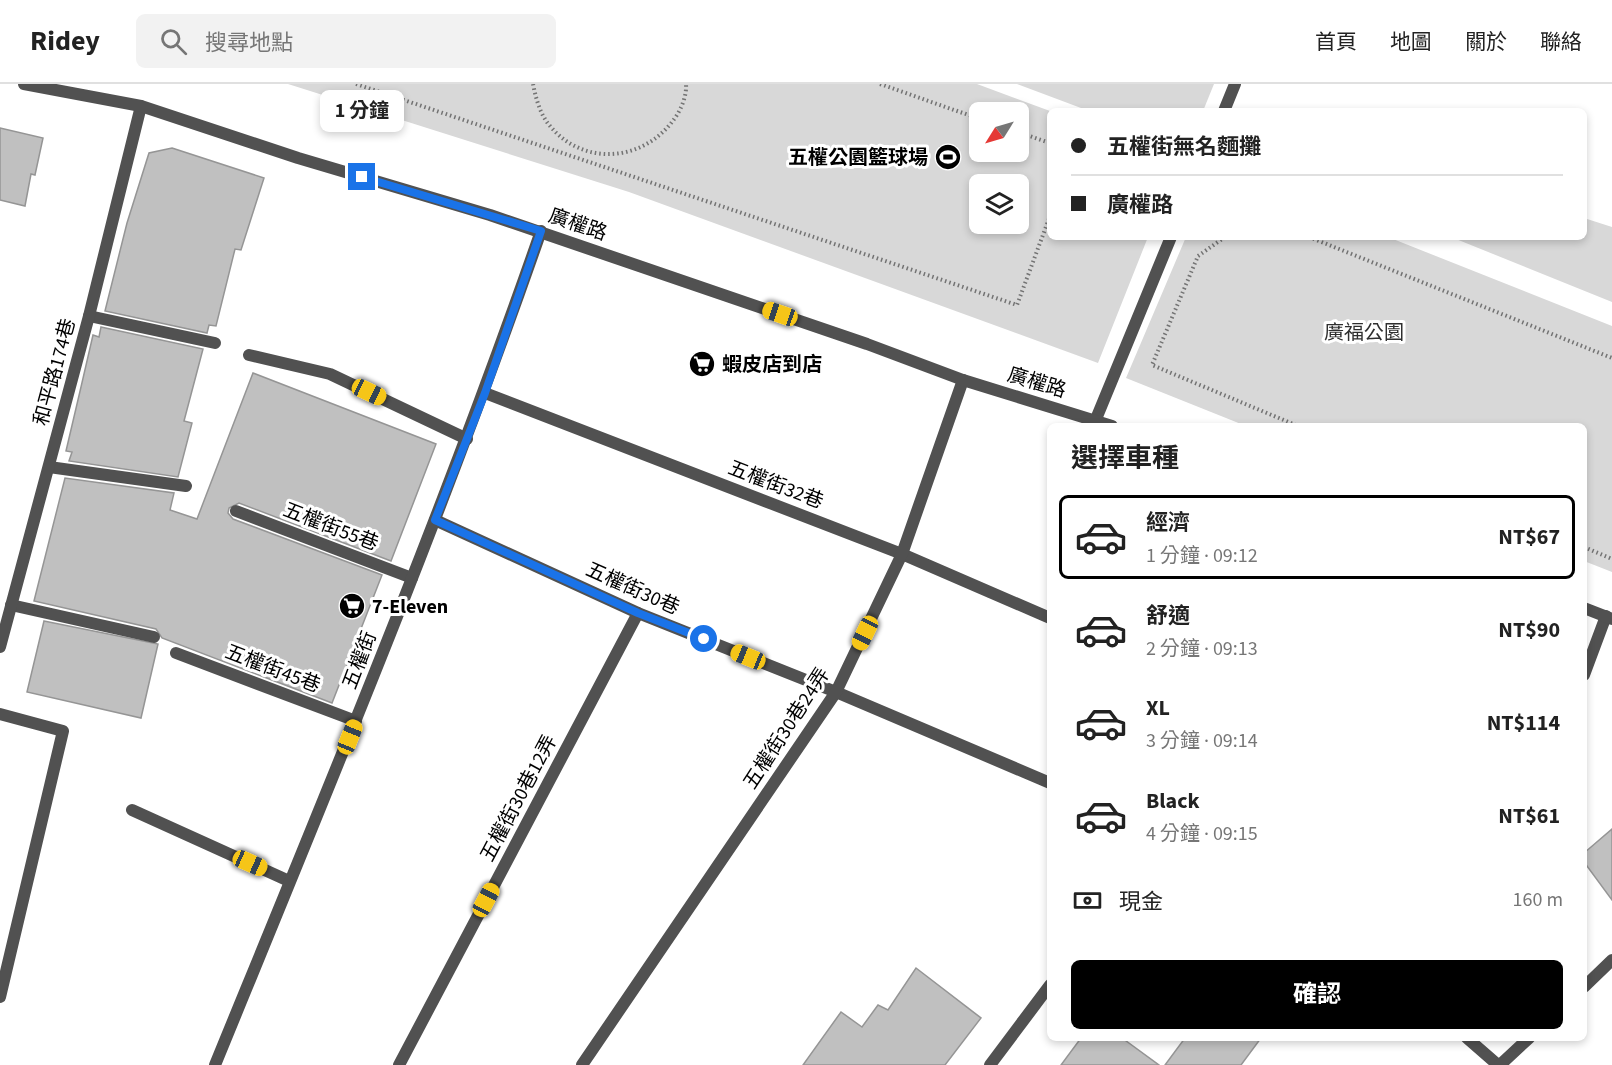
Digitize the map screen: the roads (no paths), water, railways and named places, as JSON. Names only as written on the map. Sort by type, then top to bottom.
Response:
[{"type":"street","name":"廣權路","points":[[24,84],[141,106],[298,158],[541,231],[963,380],[1105,423]]},
{"type":"street","points":[[1225,108],[1235,84]]},
{"type":"street","name":"和平路174巷","points":[[0,648],[89,316],[141,106]]},
{"type":"street","name":"五權街","points":[[217,1064],[289,880],[356,721],[485,393],[541,231]]},
{"type":"street","points":[[1095,419],[1171,240]]},
{"type":"street","points":[[89,316],[215,343]]},
{"type":"street","points":[[249,355],[330,374],[467,439]]},
{"type":"street","name":"五權街30巷24弄","points":[[582,1065],[836,692],[902,554],[963,380]]},
{"type":"street","name":"五權街32巷","points":[[485,393],[902,554],[1047,617]]},
{"type":"street","points":[[49,467],[186,486]]},
{"type":"street","name":"五權街55巷","points":[[236,511],[412,578]]},
{"type":"street","name":"五權街30巷","points":[[435,520],[638,613],[836,692],[1047,782]]},
{"type":"street","points":[[11,605],[154,637]]},
{"type":"street","points":[[1587,609],[1609,617],[1587,668]]},
{"type":"street","name":"五權街30巷12弄","points":[[399,1065],[638,613]]},
{"type":"street","name":"五權街45巷","points":[[176,653],[356,721]]},
{"type":"street","points":[[0,714],[63,732],[0,997]]},
{"type":"street","points":[[132,810],[289,880]]},
{"type":"street","points":[[1587,984],[1612,960]]},
{"type":"street","points":[[997,1062],[1047,989]]},
{"type":"street","points":[[1471,1041],[1499,1065],[1526,1041]]},
{"type":"place","name":"五權公園籃球場","points":[[948,157]]},
{"type":"place","name":"蝦皮店到店","points":[[702,364]]},
{"type":"place","name":"7-Eleven","points":[[352,606]]},
{"type":"park label","name":"廣福公園","points":[[1364,332]]}]
